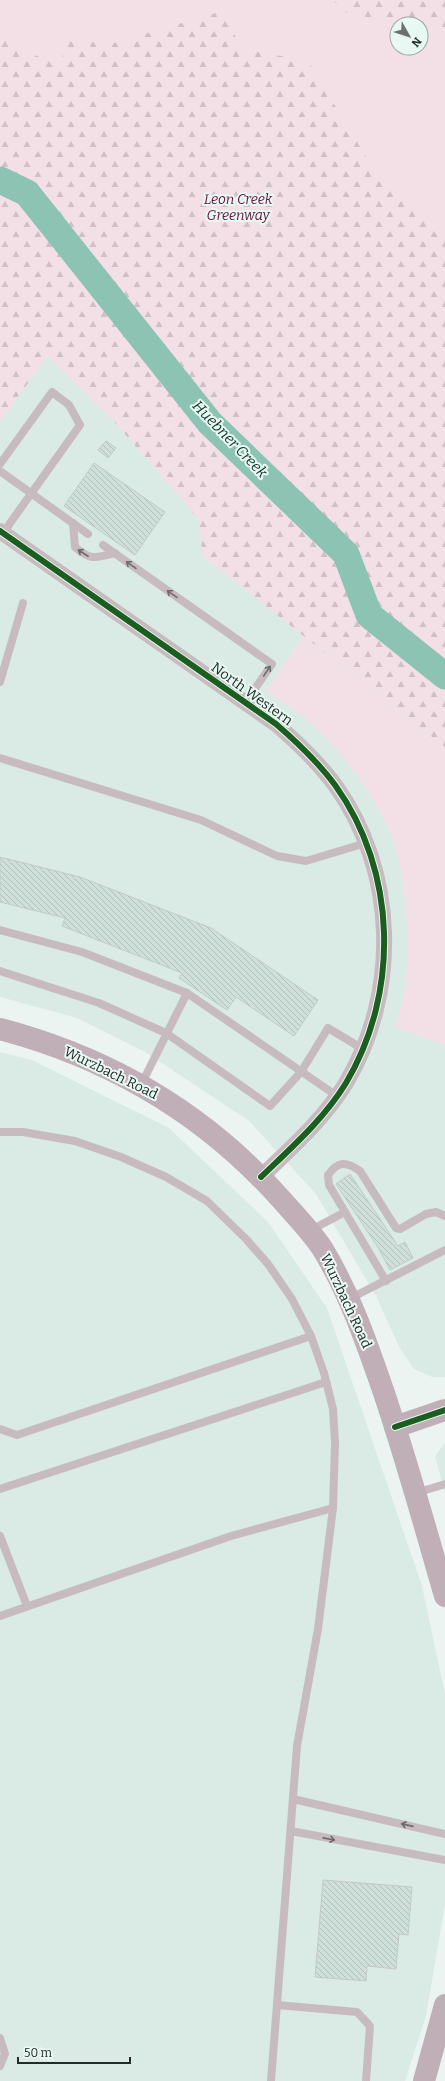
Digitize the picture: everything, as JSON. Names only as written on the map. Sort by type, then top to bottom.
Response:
[{"type":"main road","name":"Wurzbach Road","points":[[0,1029],[74,1052],[174,1105],[239,1156],[261,1177],[321,1247],[349,1300],[366,1340],[395,1427],[415,1494],[441,1566],[445,1596]]},
{"type":"main road","points":[[395,1427],[445,1410]]},
{"type":"main road","points":[[424,2081],[441,2038],[445,2005]]},
{"type":"street","name":"North Western","points":[[2,532],[281,729],[318,763],[350,810],[366,843],[379,890],[384,918],[385,947],[378,1003],[363,1049],[337,1096],[312,1128],[261,1177]]},
{"type":"lane","points":[[0,464],[52,392],[69,405],[80,425],[2,532]]},
{"type":"lane","points":[[0,471],[88,534]]},
{"type":"lane","points":[[72,523],[75,547],[83,554],[94,559],[114,553]]},
{"type":"lane","points":[[103,545],[272,664],[245,703]]},
{"type":"lane","points":[[0,682],[23,604]]},
{"type":"lane","points":[[0,758],[202,820],[277,856],[306,861],[366,843]]},
{"type":"lane","points":[[0,930],[82,952],[186,994],[337,1096]]},
{"type":"lane","points":[[0,971],[99,1003],[166,1033],[270,1106],[301,1072],[328,1028],[363,1049]]},
{"type":"lane","points":[[140,1086],[186,994]]},
{"type":"lane","points":[[0,1132],[23,1132],[75,1141],[121,1157],[166,1177],[207,1201],[236,1227],[268,1264],[292,1299],[311,1336],[326,1382],[333,1409],[335,1443],[333,1508],[318,1629],[297,1746],[271,2081]]},
{"type":"lane","points":[[386,1281],[329,1185],[328,1175],[334,1166],[342,1164],[352,1165],[360,1172],[396,1228],[400,1228],[426,1214],[436,1212],[445,1216]]},
{"type":"lane","points":[[308,1231],[345,1212]]},
{"type":"lane","points":[[349,1300],[445,1250]]},
{"type":"lane","points":[[0,1429],[17,1435],[311,1336]]},
{"type":"lane","points":[[0,1489],[326,1382]]},
{"type":"lane","points":[[415,1494],[445,1484]]},
{"type":"lane","points":[[0,1616],[231,1536],[333,1508]]},
{"type":"lane","points":[[0,1536],[27,1606]]},
{"type":"lane","points":[[293,1799],[445,1834]]},
{"type":"lane","points":[[291,1831],[445,1860]]},
{"type":"lane","points":[[277,2005],[357,2012],[370,2026],[366,2081]]},
{"type":"lane","points":[[0,2038],[5,2054],[0,2066]]},
{"type":"shaded area","points":[[0,256],[48,356],[440,744],[445,747],[445,1377],[432,1377],[414,1369],[399,1347],[377,1298],[316,1194],[249,1121],[145,1052],[77,1018],[0,997]]},
{"type":"shaded area","points":[[0,1052],[32,1060],[169,1128],[268,1222],[327,1308],[422,1586],[445,1694],[445,1904],[426,2016],[405,2081],[0,2081]]},
{"type":"shaded area","points":[[445,1443],[445,1494],[435,1456]]},
{"type":"green space","name":"Leon Creek Greenway","points":[[0,0],[445,0],[445,1045],[395,1027],[405,986],[407,923],[398,856],[392,836],[384,819],[358,777],[325,737],[301,715],[266,691],[303,636],[437,741],[48,356],[0,256]]},
{"type":"green space","points":[[333,0],[445,0],[445,34],[429,31],[429,16],[389,16],[389,22],[344,12]]},
{"type":"green space","name":"Leon Creek Greenway","points":[[219,12],[244,49],[308,61],[371,165],[445,230],[445,747],[203,557],[198,519],[112,419],[48,356],[0,421],[0,38],[64,69],[60,40],[114,43]]},
{"type":"building","points":[[106,441],[116,448],[108,458],[98,450]]},
{"type":"building","points":[[94,463],[165,512],[135,555],[64,506]]},
{"type":"building","points":[[0,857],[80,877],[211,928],[318,1000],[294,1036],[236,997],[227,1010],[179,978],[182,973],[62,926],[65,918],[0,902]]},
{"type":"building","points":[[350,1174],[398,1246],[405,1242],[413,1258],[390,1270],[379,1249],[336,1184]]},
{"type":"building","points":[[323,1880],[412,1887],[408,1935],[399,1934],[396,1969],[367,1966],[366,1981],[315,1977]]},
{"type":"waterway","name":"Huebner Creek","points":[[0,180],[27,193],[210,423],[346,554],[369,615],[445,676]]},
{"type":"cycle path","points":[[0,531],[276,724],[292,738],[322,768],[335,785],[355,819],[370,855],[380,893],[384,932],[383,971],[376,1010],[364,1048],[346,1083],[328,1109],[296,1144],[261,1177]]},
{"type":"cycle path","points":[[395,1427],[445,1410]]}]
